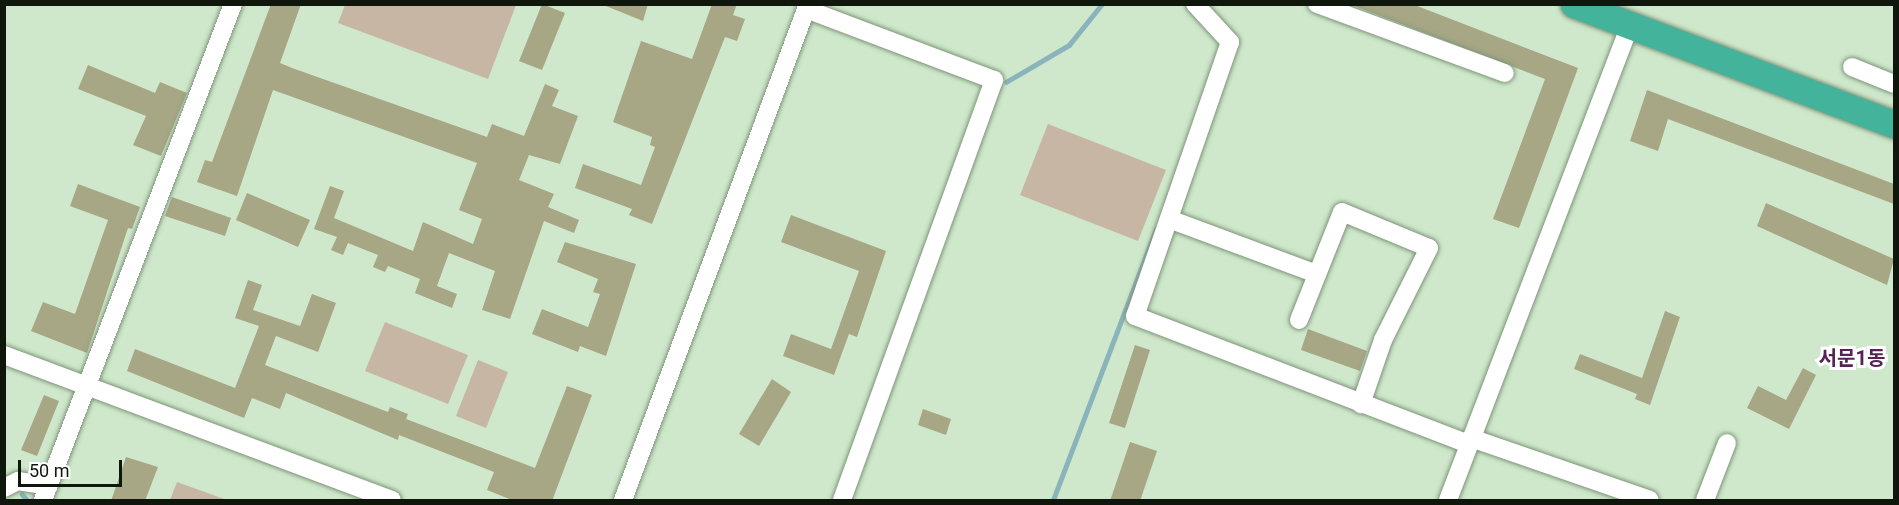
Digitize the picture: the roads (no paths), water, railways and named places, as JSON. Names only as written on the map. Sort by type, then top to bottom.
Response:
[{"type":"highway","points":[[1574,4],[1894,124]]},
{"type":"street","points":[[4,488],[18,481],[46,493],[233,4]]},
{"type":"street","points":[[1195,4],[1230,42],[1135,316],[1361,404],[1650,501]]},
{"type":"street","points":[[1317,4],[1505,73]]},
{"type":"street","points":[[623,501],[807,7],[994,80],[842,501]]},
{"type":"street","points":[[1448,501],[1630,25]]},
{"type":"street","points":[[1852,67],[1894,84]]},
{"type":"street","points":[[1299,320],[1342,212],[1429,248],[1383,340],[1361,404]]},
{"type":"street","points":[[1169,219],[1317,274]]},
{"type":"street","points":[[4,355],[89,385],[392,501]]},
{"type":"street","points":[[1705,501],[1728,443]]},
{"type":"waterway","points":[[1006,82],[1069,45],[1102,4]]},
{"type":"waterway","points":[[1053,500],[1156,229]]},
{"type":"waterway","points":[[22,494],[27,500]]},
{"type":"district","name":"서문1동","points":[[1852,358]]}]
